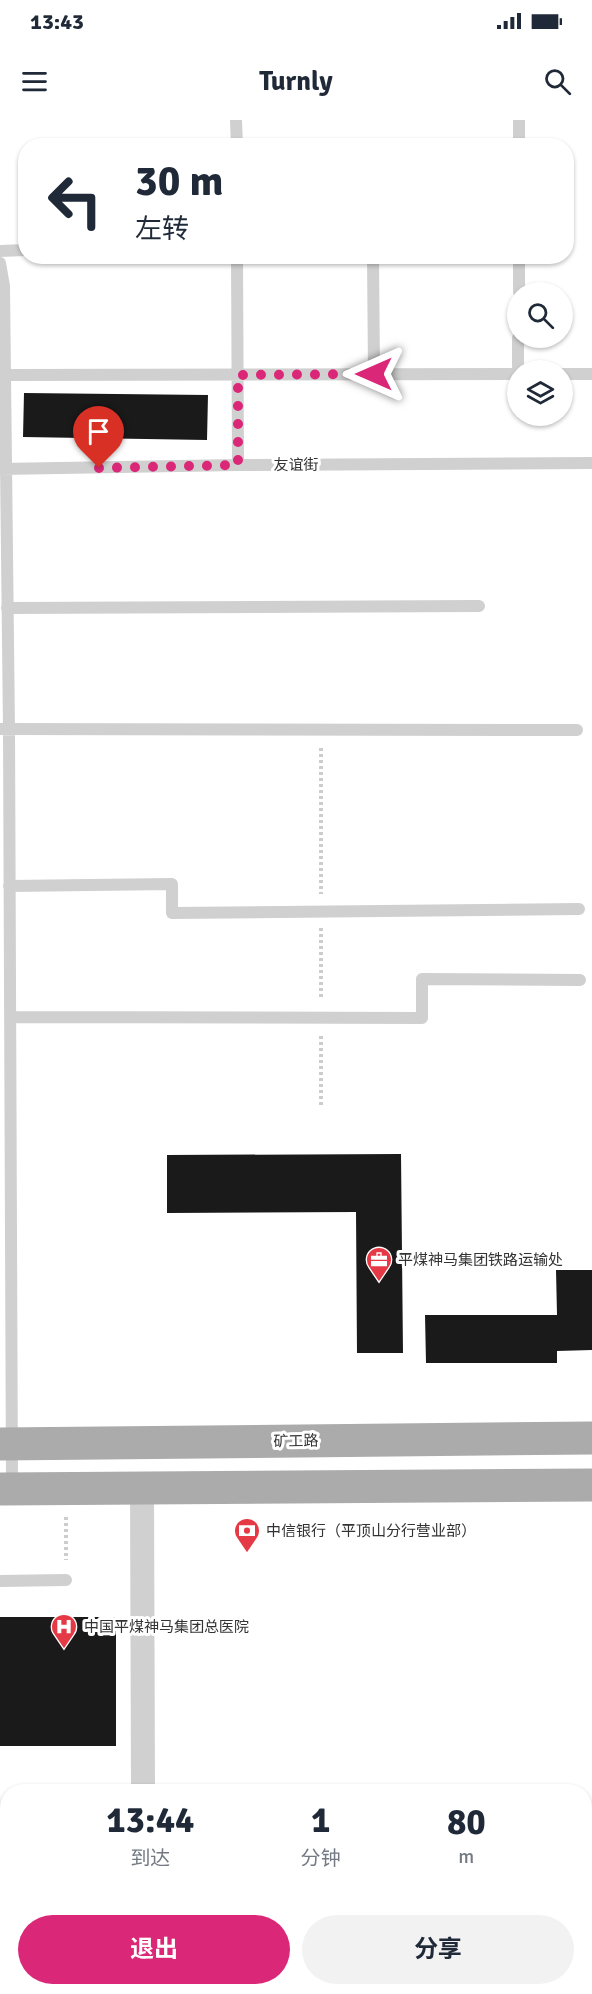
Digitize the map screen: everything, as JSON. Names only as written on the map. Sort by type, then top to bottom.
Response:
[{"type":"main road","name":"矿工路","points":[[6,1444],[592,1438]]},
{"type":"main road","points":[[6,1489],[592,1485]]},
{"type":"street","points":[[142,1488],[142,1784]]},
{"type":"lane","points":[[236,120],[237,138]]},
{"type":"lane","points":[[519,120],[519,138]]},
{"type":"lane","points":[[0,251],[18,250]]},
{"type":"lane","points":[[0,263],[4,286],[3,469],[7,608],[4,729],[10,1017],[6,1489]]},
{"type":"lane","points":[[237,264],[238,465]]},
{"type":"lane","points":[[373,264],[374,374]]},
{"type":"lane","points":[[519,264],[519,282]]},
{"type":"lane","points":[[5,375],[507,372]]},
{"type":"lane","points":[[573,374],[592,374]]},
{"type":"lane","name":"友谊街","points":[[3,469],[592,463]]},
{"type":"lane","points":[[7,608],[479,606]]},
{"type":"lane","points":[[4,729],[577,730]]},
{"type":"lane","points":[[9,886],[172,884],[172,913],[579,909]]},
{"type":"lane","points":[[10,1017],[422,1018],[422,979],[580,980]]},
{"type":"lane","points":[[0,1581],[66,1580]]},
{"type":"path","points":[[66,1489],[66,1580]]},
{"type":"building","points":[[24,393],[208,395],[207,440],[23,437]]},
{"type":"building","name":"平煤神马集团铁路运输处","points":[[401,1154],[403,1353],[357,1353],[356,1212],[167,1213],[167,1155]]},
{"type":"building","points":[[556,1270],[592,1270],[592,1350],[557,1351],[557,1363],[426,1363],[425,1315],[557,1315]]},
{"type":"building","points":[[0,1617],[116,1617],[116,1746],[0,1746]]},
{"type":"place","name":"平煤神马集团铁路运输处","points":[[379,1283]]},
{"type":"place","name":"中信银行（平顶山分行营业部）","points":[[247,1554]]},
{"type":"place","name":"中国平煤神马集团总医院","points":[[64,1650]]},
{"type":"route","points":[[99,468],[238,465],[238,375],[374,374]]}]
